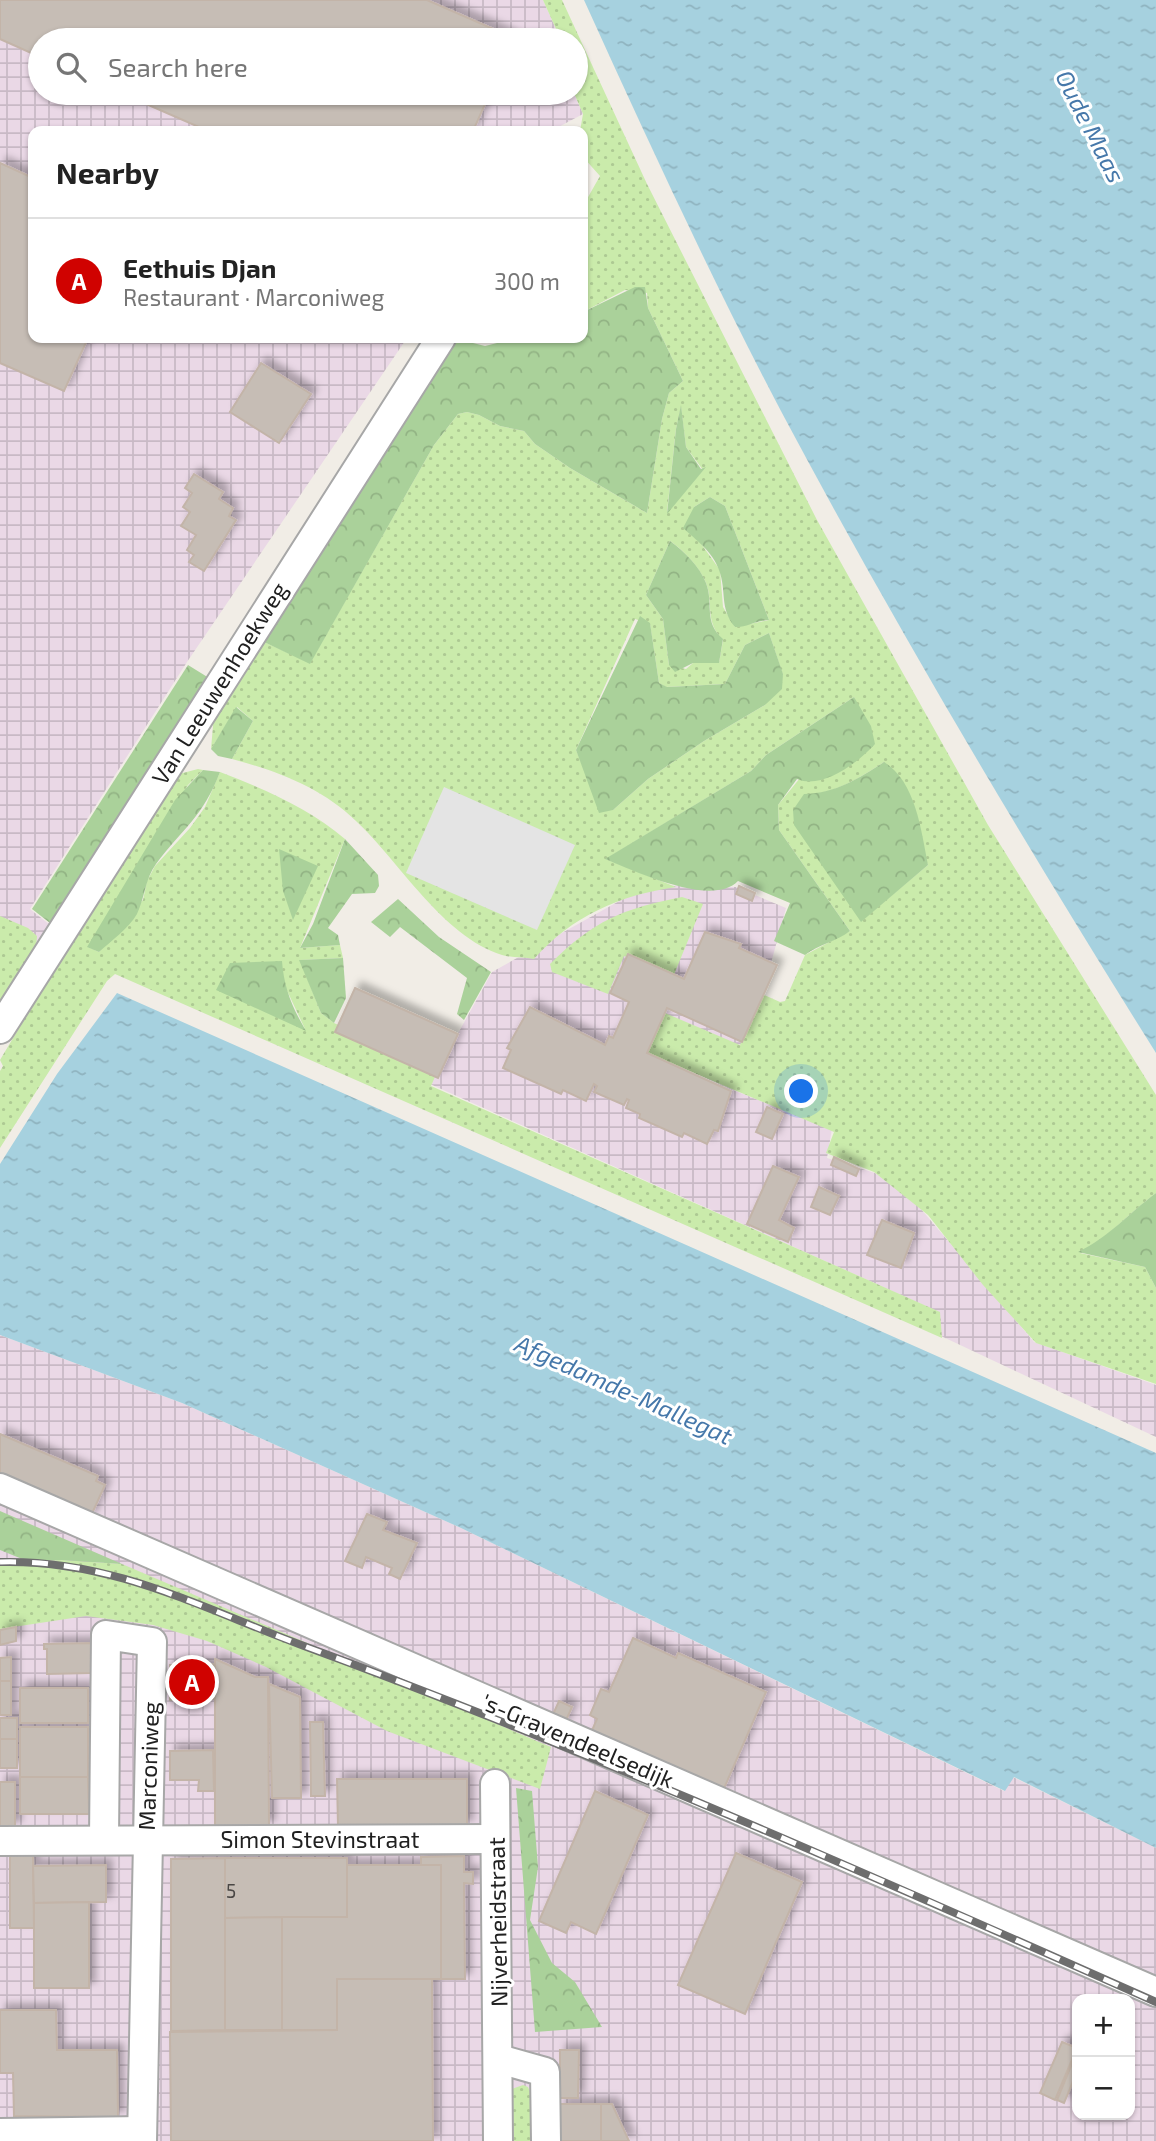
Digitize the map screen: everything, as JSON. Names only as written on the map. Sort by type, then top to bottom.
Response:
[{"type":"street","name":"Van Leeuwenhoekweg","points":[[0,1029],[438,343]]},
{"type":"street","name":"'s-Gravendeelsedijk","points":[[0,1489],[1156,1992]]},
{"type":"street","name":"Marconiweg","points":[[103,1838],[106,1635],[152,1642],[142,2136]]},
{"type":"street","name":"Nijverheidstraat","points":[[495,1784],[498,2141]]},
{"type":"street","name":"Simon Stevinstraat","points":[[0,1841],[103,1838],[495,1839]]},
{"type":"street","points":[[499,2059],[545,2072],[546,2141]]},
{"type":"street","points":[[0,2133],[142,2136]]},
{"type":"shaded area","points":[[0,0],[543,0],[556,28],[28,28],[28,105],[579,105],[583,114],[560,126],[28,126],[28,343],[404,343],[187,662],[30,909],[50,925],[37,945],[0,925]]},
{"type":"shaded area","points":[[444,787],[575,845],[537,930],[406,873]]},
{"type":"shaded area","points":[[648,885],[736,887],[786,908],[759,1007],[831,1091],[667,1023],[649,1057],[832,1129],[827,1158],[875,1173],[915,1202],[1034,1342],[1156,1385],[1156,1437],[941,1336],[939,1312],[430,1084],[492,972]]},
{"type":"shaded area","points":[[0,1335],[182,1403],[461,1528],[1004,1791],[1013,1777],[1156,1848],[1156,2141],[129,2141],[0,2138]]},
{"type":"green space","points":[[543,0],[562,0],[575,28],[556,28]]},
{"type":"green space","points":[[588,56],[647,184],[817,520],[988,825],[1156,1095],[1156,1193],[1100,1240],[1080,1253],[1145,1267],[1156,1288],[1156,1384],[1036,1343],[983,1285],[928,1215],[874,1172],[826,1153],[834,1132],[647,1053],[665,1013],[740,1045],[762,994],[780,1002],[785,1001],[805,955],[850,931],[779,830],[778,805],[858,707],[854,697],[766,755],[751,771],[606,859],[676,887],[636,896],[598,910],[564,931],[534,959],[502,955],[460,932],[423,896],[356,821],[329,799],[282,775],[232,759],[253,721],[237,707],[211,749],[214,714],[262,641],[310,663],[434,445],[458,414],[467,412],[479,415],[500,426],[524,431],[535,444],[570,468],[647,513],[662,419],[669,393],[683,381],[648,308],[647,293],[625,290],[588,309],[588,197],[600,176],[588,163],[588,126],[581,126],[583,114],[579,105],[588,105]],"holes":[[[681,407],[686,447],[703,470],[667,512]],[[710,497],[725,506],[769,620],[735,627],[723,607],[720,570],[702,545],[694,507]],[[670,541],[691,559],[706,583],[713,626],[723,640],[719,663],[693,663],[686,669],[669,665],[663,619],[646,595]],[[635,619],[650,624],[659,683],[666,687],[725,684],[745,645],[769,633],[783,675],[765,705],[704,741],[648,779],[613,810],[598,803],[576,750]],[[884,762],[928,865],[861,921],[804,795],[837,788]]]},
{"type":"green space","points":[[635,287],[645,287],[648,308],[683,381],[669,393],[662,419],[647,513],[570,468],[535,444],[524,431],[500,426],[479,415],[467,412],[458,414],[434,445],[310,664],[262,641],[450,343],[485,346],[497,343],[588,343],[588,310]]},
{"type":"green space","points":[[681,405],[686,447],[701,469],[706,467],[667,514],[676,429]]},
{"type":"green space","points":[[710,497],[725,506],[769,620],[735,627],[727,613],[721,578],[713,558],[683,528],[694,507]]},
{"type":"green space","points":[[670,541],[691,560],[706,583],[713,626],[723,639],[719,663],[693,663],[675,672],[669,665],[663,619],[646,595]]},
{"type":"green space","points":[[640,616],[650,623],[659,683],[667,687],[725,684],[745,645],[769,633],[783,674],[782,689],[765,705],[704,741],[648,779],[613,810],[599,813],[576,750]]},
{"type":"green space","points":[[188,665],[209,678],[50,923],[32,909]]},
{"type":"green space","points":[[854,697],[871,726],[875,744],[860,759],[828,778],[817,781],[797,779],[778,805],[779,830],[850,931],[845,935],[805,955],[774,941],[790,903],[738,881],[726,888],[710,891],[673,885],[605,859],[751,771],[766,755]]},
{"type":"green space","points":[[236,707],[253,721],[232,759],[218,756],[211,749]]},
{"type":"green space","points":[[884,762],[895,771],[910,794],[928,865],[861,922],[794,825],[793,810],[804,794],[837,788]]},
{"type":"green space","points":[[203,770],[188,785],[88,947],[99,952],[143,900],[147,881],[155,866],[190,828],[205,807],[220,772],[269,792],[316,818],[345,839],[300,948],[340,945],[343,958],[300,960],[321,1013],[334,1023],[437,1072],[431,1086],[940,1312],[942,1338],[115,974],[107,981],[0,1148],[0,1071],[3,1066],[0,1060],[94,902],[179,774]],"holes":[[[230,963],[283,982],[305,1029]]]},
{"type":"green space","points":[[203,770],[220,772],[207,800],[152,870],[134,919],[99,952],[87,947],[175,800]]},
{"type":"green space","points":[[345,839],[378,875],[379,886],[375,893],[352,894],[328,928],[338,935],[340,945],[300,948],[313,924]]},
{"type":"green space","points":[[279,849],[318,866],[293,920],[283,891]]},
{"type":"green space","points":[[682,897],[703,904],[673,977],[624,956],[608,994],[552,972],[550,964],[566,949],[610,918],[643,906]]},
{"type":"green space","points":[[398,899],[439,937],[491,972],[464,1020],[457,1014],[467,978],[400,927],[390,937],[371,922]]},
{"type":"green space","points":[[0,916],[28,928],[37,936],[36,949],[0,1005]]},
{"type":"green space","points":[[343,958],[346,998],[334,1023],[321,1013],[299,960]]},
{"type":"green space","points":[[282,961],[290,997],[306,1031],[216,990],[230,963]]},
{"type":"green space","points":[[1156,1193],[1156,1288],[1145,1267],[1078,1252],[1109,1232]]},
{"type":"green space","points":[[0,1511],[122,1564],[62,1560],[27,1561],[0,1550]]},
{"type":"green space","points":[[62,1560],[122,1564],[551,1747],[540,1789],[387,1731],[266,1667],[207,1641],[153,1625],[86,1616],[0,1629],[0,1563]]},
{"type":"green space","points":[[516,1788],[532,1791],[538,1867],[530,1920],[552,1963],[575,1982],[602,2027],[535,2032]]},
{"type":"green space","points":[[523,2085],[528,2087],[533,2099],[533,2141],[508,2141],[509,2090]]},
{"type":"water","name":"Oude Maas","points":[[584,0],[1156,0],[1156,1053],[963,736],[826,495],[705,260]]},
{"type":"water","name":"Afgedamde-Mallegat","points":[[117,993],[1156,1453],[1156,1848],[1014,1777],[1005,1791],[461,1528],[182,1403],[0,1335],[0,1164],[57,1074]]},
{"type":"building","points":[[0,0],[427,0],[491,28],[28,28],[28,52],[0,39]]},
{"type":"building","points":[[148,105],[485,105],[475,126],[197,126]]},
{"type":"building","points":[[0,163],[28,176],[28,343],[86,343],[64,391],[0,363]]},
{"type":"building","points":[[261,363],[311,394],[279,443],[230,412]]},
{"type":"building","points":[[194,474],[223,492],[219,499],[233,508],[229,516],[236,520],[204,571],[189,562],[194,555],[187,550],[196,535],[181,526],[190,512],[183,507],[192,493],[185,488]]},
{"type":"building","points":[[739,886],[755,893],[752,901],[736,894]]},
{"type":"building","points":[[705,932],[741,944],[739,948],[777,965],[742,1042],[667,1008],[647,1053],[731,1091],[718,1131],[714,1130],[707,1144],[684,1133],[682,1137],[639,1118],[640,1114],[626,1108],[629,1100],[627,1099],[624,1105],[594,1092],[597,1086],[594,1084],[586,1101],[563,1090],[561,1094],[503,1068],[511,1050],[507,1048],[530,1007],[605,1045],[609,1036],[613,1038],[629,1002],[610,993],[628,954],[684,979]]},
{"type":"building","points":[[355,988],[458,1034],[438,1078],[335,1032]]},
{"type":"building","points":[[767,1107],[783,1114],[772,1139],[756,1132]]},
{"type":"building","points":[[834,1157],[859,1169],[856,1176],[831,1165]]},
{"type":"building","points":[[773,1166],[799,1177],[779,1220],[794,1228],[788,1242],[747,1224]]},
{"type":"building","points":[[819,1187],[839,1196],[830,1215],[811,1207]]},
{"type":"building","points":[[882,1220],[914,1233],[901,1268],[867,1255]]},
{"type":"building","points":[[0,1434],[98,1476],[96,1481],[105,1485],[90,1518],[0,1480]]},
{"type":"building","points":[[367,1514],[387,1522],[383,1530],[417,1543],[400,1579],[389,1574],[392,1568],[366,1557],[362,1568],[345,1561]]},
{"type":"building","points":[[16,1627],[16,1641],[0,1645],[0,1630]]},
{"type":"building","points":[[633,1638],[676,1658],[678,1653],[766,1692],[722,1793],[590,1735],[597,1719],[590,1715],[601,1689],[609,1692]]},
{"type":"building","points":[[91,1643],[91,1673],[47,1674],[47,1649],[44,1649],[44,1644]]},
{"type":"building","points":[[11,1657],[11,1681],[0,1681],[0,1658]]},
{"type":"building","points":[[215,1659],[255,1677],[268,1677],[269,1826],[215,1827]]},
{"type":"building","points":[[213,1664],[214,1699],[170,1700],[170,1665]]},
{"type":"building","points":[[0,1681],[11,1681],[11,1715],[0,1715]]},
{"type":"building","points":[[269,1684],[300,1697],[301,1798],[272,1798]]},
{"type":"building","points":[[20,1688],[88,1688],[88,1723],[20,1723]]},
{"type":"building","points":[[559,1701],[572,1707],[563,1727],[550,1721]]},
{"type":"building","points":[[0,1718],[17,1718],[17,1739],[0,1739]]},
{"type":"building","points":[[310,1722],[323,1722],[325,1796],[311,1796]]},
{"type":"building","points":[[20,1727],[88,1727],[88,1777],[20,1777]]},
{"type":"building","points":[[0,1739],[17,1739],[17,1768],[0,1768]]},
{"type":"building","points":[[213,1750],[214,1791],[198,1791],[199,1780],[170,1780],[170,1751]]},
{"type":"building","points":[[20,1777],[88,1777],[89,1814],[20,1814]]},
{"type":"building","points":[[337,1779],[467,1779],[467,1826],[338,1826]]},
{"type":"building","points":[[0,1782],[15,1782],[15,1827],[0,1827]]},
{"type":"building","points":[[595,1791],[648,1815],[596,1934],[571,1922],[566,1933],[539,1921]]},
{"type":"building","points":[[736,1853],[802,1882],[745,2014],[678,1985]]},
{"type":"building","points":[[10,1856],[33,1856],[34,1928],[10,1928]]},
{"type":"building","points":[[464,1856],[464,1872],[473,1872],[473,1884],[464,1883],[465,1979],[441,1979],[441,1865],[421,1865],[421,1857]]},
{"type":"building","points":[[225,1858],[225,2030],[171,2031],[171,1859]]},
{"type":"building","points":[[225,1858],[347,1858],[347,1917],[225,1918]]},
{"type":"building","points":[[106,1865],[106,1902],[34,1903],[33,1866]]},
{"type":"building","points":[[347,1865],[441,1865],[441,1979],[337,1979],[337,2030],[282,2030],[282,1917],[347,1917]]},
{"type":"building","points":[[89,1902],[89,1988],[34,1988],[34,1903]]},
{"type":"building","points":[[282,1917],[282,2030],[225,2030],[225,1918]]},
{"type":"building","points":[[337,1979],[432,1979],[433,2141],[171,2141],[170,2032],[337,2030]]},
{"type":"building","points":[[0,2010],[56,2010],[57,2050],[117,2050],[118,2117],[14,2116],[13,2073],[0,2073]]},
{"type":"building","points":[[1062,2042],[1072,2046],[1072,2060],[1055,2100],[1040,2093]]},
{"type":"building","points":[[560,2050],[579,2050],[578,2098],[560,2098]]},
{"type":"building","points":[[1072,2063],[1072,2084],[1064,2103],[1057,2100]]},
{"type":"building","points":[[560,2104],[601,2104],[601,2141],[560,2141]]},
{"type":"building","points":[[601,2104],[612,2104],[629,2141],[601,2141]]},
{"type":"railway","points":[[0,1562],[41,1563],[81,1569],[119,1577],[192,1602],[626,1772],[839,1862],[1156,2002]]},
{"type":"place","name":"Eethuis Djan","points":[[192,1682]]}]
